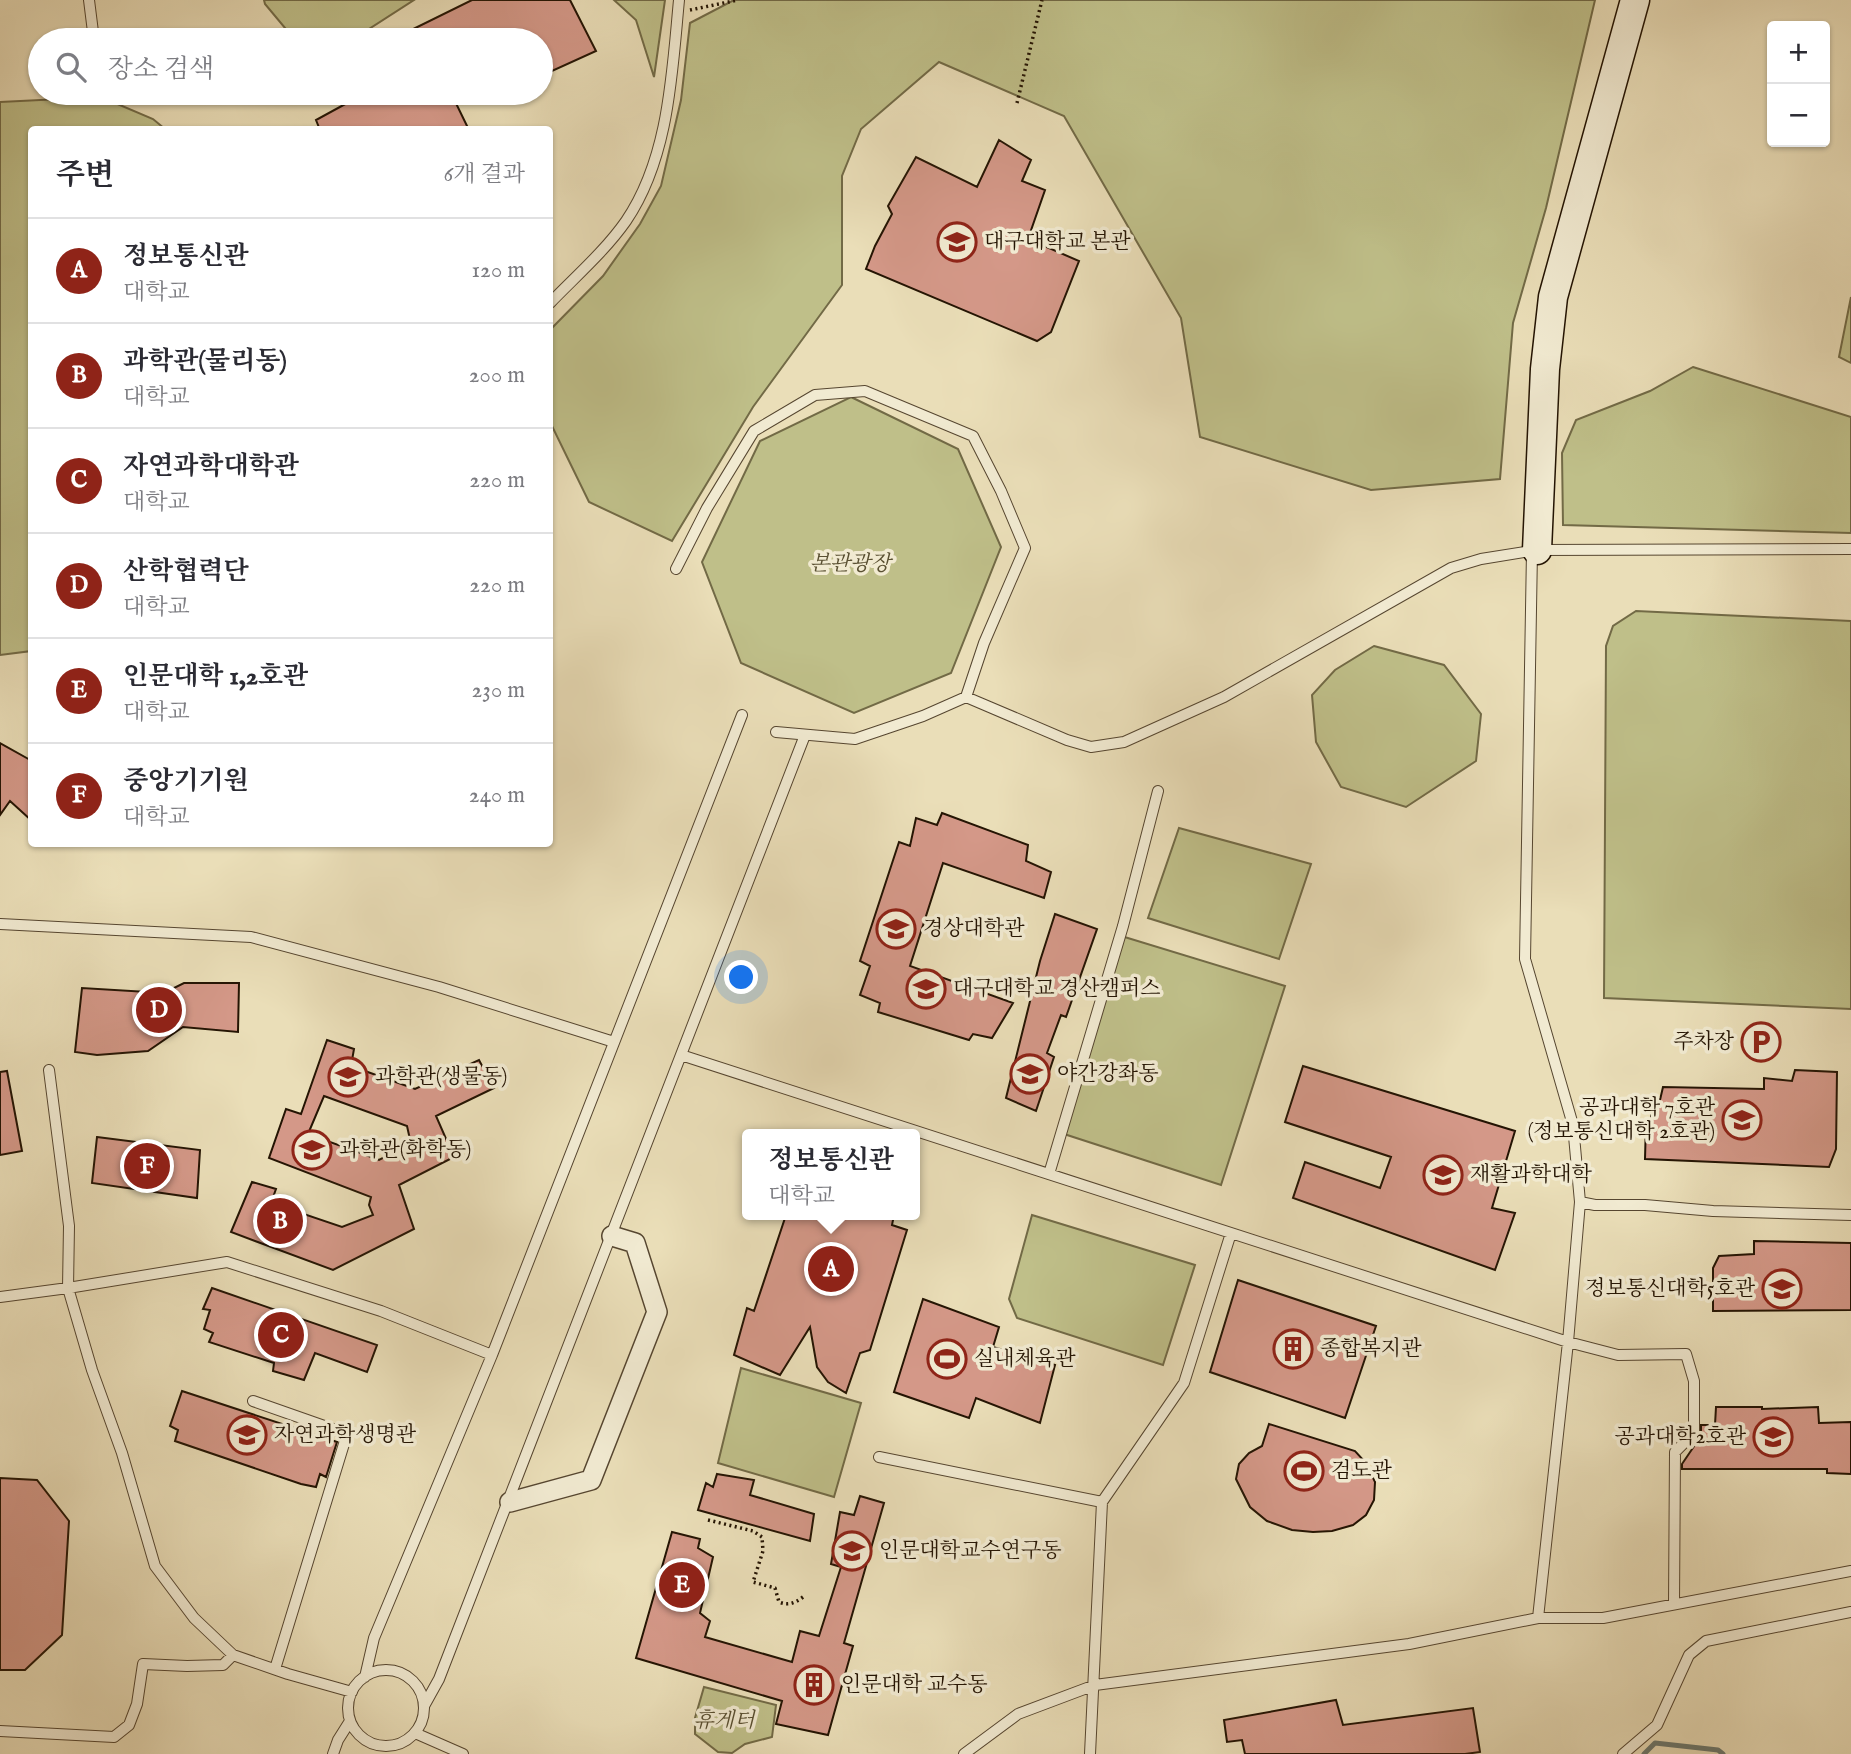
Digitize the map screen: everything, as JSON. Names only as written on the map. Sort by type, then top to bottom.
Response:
[{"type":"street","points":[[1534,551],[1545,369],[1553,297],[1635,0]]},
{"type":"street","points":[[510,1502],[591,1480],[657,1312],[635,1243],[612,1236]]},
{"type":"lane","points":[[89,0],[92,28]]},
{"type":"lane","points":[[553,300],[626,220],[645,184],[657,148],[671,85],[679,0]]},
{"type":"lane","points":[[676,569],[707,508],[754,431],[816,396],[864,391],[973,436],[1001,491],[1025,548],[984,643],[966,697]]},
{"type":"lane","points":[[776,732],[855,739],[923,716],[966,697],[1067,740],[1091,747],[1124,742],[1224,696],[1451,568],[1481,559],[1534,551],[1851,549]]},
{"type":"lane","points":[[1534,551],[1525,959],[1573,1125],[1580,1202],[1568,1342],[1538,1618]]},
{"type":"lane","points":[[365,1677],[374,1638],[492,1355],[742,715]]},
{"type":"lane","points":[[424,1706],[418,1687],[403,1674],[383,1670],[365,1677],[352,1692],[348,1711],[350,1721],[361,1737],[369,1742],[398,1749],[420,1725],[424,1706],[439,1679],[510,1502],[805,735]]},
{"type":"lane","points":[[1049,1174],[1120,938],[1158,791]]},
{"type":"lane","points":[[0,924],[251,937],[439,987],[614,1042]]},
{"type":"lane","points":[[681,1055],[910,1129]]},
{"type":"lane","points":[[49,1070],[69,1226],[68,1288],[92,1370],[122,1453],[155,1566],[194,1618],[233,1655],[352,1692]]},
{"type":"lane","points":[[920,1132],[1568,1342],[1618,1355],[1686,1354],[1693,1381],[1693,1433],[1675,1452],[1674,1604]]},
{"type":"lane","points":[[1580,1202],[1713,1211],[1851,1214]]},
{"type":"lane","points":[[1090,1754],[1102,1502],[1184,1383],[1231,1233]]},
{"type":"lane","points":[[0,1297],[227,1262],[381,1311],[492,1355]]},
{"type":"lane","points":[[253,1401],[347,1434],[275,1669]]},
{"type":"lane","points":[[879,1457],[1102,1502]]},
{"type":"lane","points":[[964,1754],[1018,1714],[1095,1685],[1409,1644],[1538,1618],[1603,1618],[1851,1571]]},
{"type":"lane","points":[[1623,1754],[1657,1725],[1689,1655],[1706,1641],[1851,1612]]},
{"type":"lane","points":[[0,1731],[114,1737],[129,1725],[138,1704],[143,1664],[223,1665],[233,1655]]},
{"type":"lane","points":[[333,1754],[350,1721]]},
{"type":"lane","points":[[415,1733],[463,1754]]},
{"type":"path","points":[[678,13],[738,0]]},
{"type":"path","points":[[1017,103],[1042,0]]},
{"type":"path","points":[[708,1520],[753,1531],[762,1537],[763,1551],[753,1581],[775,1588],[779,1602],[785,1605],[796,1602],[804,1594]]},
{"type":"green space","points":[[264,0],[414,0],[370,28],[285,28]]},
{"type":"green space","points":[[614,0],[665,0],[654,77],[636,20]]},
{"type":"green space","points":[[734,0],[1595,0],[1546,208],[1513,323],[1500,479],[1371,490],[1200,437],[1181,318],[1064,116],[939,62],[861,129],[842,176],[842,285],[753,407],[672,541],[589,502],[553,428],[553,327],[603,276],[640,224],[661,186],[681,100],[690,23]]},
{"type":"green space","points":[[28,101],[28,105],[120,105],[153,119],[161,126],[28,126],[28,651],[0,655],[0,102]]},
{"type":"green space","points":[[1851,297],[1851,363],[1839,357]]},
{"type":"green space","points":[[1693,367],[1851,417],[1851,533],[1563,525],[1562,453],[1576,420],[1650,391]]},
{"type":"green space","name":"본관광장","points":[[851,397],[958,449],[1001,547],[951,673],[854,713],[741,663],[702,562],[760,441]]},
{"type":"green space","points":[[1636,611],[1851,621],[1851,1009],[1604,998],[1606,646],[1613,626]]},
{"type":"green space","points":[[1374,646],[1444,665],[1481,714],[1476,761],[1406,807],[1341,787],[1316,742],[1312,695],[1335,670]]},
{"type":"green space","points":[[1179,828],[1311,864],[1279,959],[1148,918]]},
{"type":"green space","points":[[1118,935],[1285,986],[1221,1185],[1061,1133]]},
{"type":"green space","points":[[1032,1215],[1195,1265],[1163,1365],[1017,1318],[1009,1299]]},
{"type":"green space","points":[[741,1368],[861,1403],[834,1497],[718,1463]]},
{"type":"green space","name":"휴게터","points":[[704,1687],[776,1705],[772,1737],[745,1744],[732,1753],[718,1752],[695,1734],[695,1718]]},
{"type":"building","points":[[472,0],[570,0],[596,51],[553,71],[553,28],[415,28]]},
{"type":"building","points":[[344,105],[457,105],[467,126],[318,126],[316,120]]},
{"type":"building","name":"대구대학교 본관","points":[[999,140],[1031,160],[1022,181],[1045,190],[1028,239],[1079,261],[1051,332],[1037,341],[866,269],[892,214],[888,206],[916,157],[977,187]]},
{"type":"building","points":[[0,743],[28,759],[28,817],[10,801],[0,815]]},
{"type":"building","name":"경상대학관","points":[[942,813],[1028,845],[1026,861],[1051,872],[1044,898],[943,863],[910,966],[1013,1003],[992,1038],[973,1034],[969,1040],[878,1012],[880,1003],[860,995],[870,966],[860,961],[899,842],[910,846],[916,818],[937,825]]},
{"type":"building","points":[[1055,914],[1097,929],[1066,1017],[1061,1015],[1047,1053],[1054,1057],[1036,1111],[1006,1098],[1040,961]]},
{"type":"building","points":[[184,983],[239,983],[238,1032],[183,1027],[148,1051],[97,1055],[75,1052],[82,988],[164,993]]},
{"type":"building","points":[[327,1040],[354,1049],[351,1066],[415,1089],[479,1060],[494,1088],[436,1116],[454,1157],[399,1185],[414,1229],[333,1270],[231,1232],[252,1182],[276,1189],[271,1203],[342,1227],[373,1215],[369,1205],[371,1197],[269,1158],[286,1109],[301,1114]],"holes":[[[324,1096],[407,1126],[411,1144],[379,1160],[308,1134]]]},
{"type":"building","name":"재활과학대학","points":[[1303,1066],[1515,1131],[1492,1208],[1515,1213],[1495,1270],[1293,1198],[1305,1162],[1380,1188],[1391,1157],[1285,1122]]},
{"type":"building","name":"공과대학 7호관 (정보통신대학 2호관)","points":[[1795,1070],[1837,1072],[1836,1149],[1829,1167],[1645,1159],[1646,1122],[1651,1118],[1652,1098],[1660,1100],[1663,1087],[1764,1089],[1764,1078],[1792,1081]]},
{"type":"building","points":[[7,1071],[22,1151],[0,1155],[0,1072]]},
{"type":"building","points":[[97,1137],[200,1150],[197,1198],[92,1183]]},
{"type":"building","points":[[784,1220],[893,1220],[892,1225],[907,1230],[870,1350],[860,1353],[846,1393],[828,1382],[817,1367],[810,1327],[780,1375],[734,1355],[747,1308],[754,1311]]},
{"type":"building","name":"정보통신대학5호관","points":[[1754,1241],[1851,1243],[1851,1310],[1713,1311],[1713,1268],[1719,1256],[1754,1254]]},
{"type":"building","name":"종합복지관","points":[[1238,1280],[1376,1326],[1345,1418],[1210,1372]]},
{"type":"building","points":[[212,1288],[377,1345],[367,1372],[315,1353],[304,1380],[273,1371],[274,1363],[209,1342],[213,1333],[204,1329],[210,1310],[203,1309]]},
{"type":"building","name":"실내체육관","points":[[923,1299],[999,1327],[993,1347],[1055,1365],[1040,1423],[976,1398],[969,1418],[894,1392]]},
{"type":"building","name":"자연과학생명관","points":[[182,1391],[337,1442],[326,1477],[320,1474],[316,1487],[301,1484],[175,1441],[178,1430],[170,1426]]},
{"type":"building","name":"공과대학2호관","points":[[1716,1407],[1818,1407],[1819,1423],[1851,1422],[1851,1474],[1827,1473],[1827,1469],[1682,1469],[1682,1464],[1701,1436],[1701,1425],[1715,1425]]},
{"type":"building","name":"검도관","points":[[1269,1424],[1355,1451],[1366,1463],[1375,1482],[1374,1500],[1366,1515],[1353,1525],[1332,1531],[1313,1532],[1292,1530],[1267,1521],[1250,1507],[1236,1479],[1239,1464],[1249,1453],[1262,1446]]},
{"type":"building","points":[[717,1474],[754,1480],[750,1495],[814,1514],[810,1541],[698,1510],[706,1483],[713,1487]]},
{"type":"building","points":[[0,1478],[37,1480],[69,1521],[62,1635],[25,1670],[0,1670]]},
{"type":"building","points":[[860,1496],[884,1503],[844,1643],[853,1646],[828,1735],[776,1724],[782,1701],[636,1658],[672,1532],[700,1539],[698,1548],[713,1557],[700,1613],[710,1621],[705,1637],[792,1662],[800,1631],[819,1636],[841,1567],[831,1564],[840,1512],[854,1515]]},
{"type":"building","points":[[1336,1700],[1343,1725],[1473,1708],[1480,1752],[1245,1754],[1242,1740],[1227,1742],[1224,1720]]},
{"type":"waterway","points":[[1644,1754],[1655,1743],[1718,1750],[1723,1754]]},
{"type":"place","name":"대구대학교 본관","points":[[957,242]]},
{"type":"place","name":"경상대학관","points":[[896,929]]},
{"type":"place","name":"대구대학교 경산캠퍼스","points":[[926,989]]},
{"type":"place","name":"산학협력단","points":[[159,1010]]},
{"type":"place","name":"주차장","points":[[1761,1042]]},
{"type":"place","name":"야간강좌동","points":[[1030,1074]]},
{"type":"place","name":"과학관(생물동)","points":[[348,1077]]},
{"type":"place","name":"공과대학 7호관 (정보통신대학 2호관)","points":[[1742,1120]]},
{"type":"place","name":"과학관(화학동)","points":[[312,1150]]},
{"type":"place","name":"중앙기기원","points":[[147,1166]]},
{"type":"place","name":"재활과학대학","points":[[1443,1175]]},
{"type":"place","name":"과학관(물리동)","points":[[280,1221]]},
{"type":"place","name":"정보통신관","points":[[831,1269]]},
{"type":"place","name":"정보통신대학5호관","points":[[1782,1289]]},
{"type":"place","name":"자연과학대학관","points":[[281,1335]]},
{"type":"place","name":"종합복지관","points":[[1293,1349]]},
{"type":"place","name":"실내체육관","points":[[947,1359]]},
{"type":"place","name":"자연과학생명관","points":[[247,1435]]},
{"type":"place","name":"공과대학2호관","points":[[1773,1437]]},
{"type":"place","name":"검도관","points":[[1304,1471]]},
{"type":"place","name":"인문대학교수연구동","points":[[852,1551]]},
{"type":"place","name":"인문대학 1,2호관","points":[[682,1585]]},
{"type":"place","name":"인문대학 교수동","points":[[814,1685]]}]
